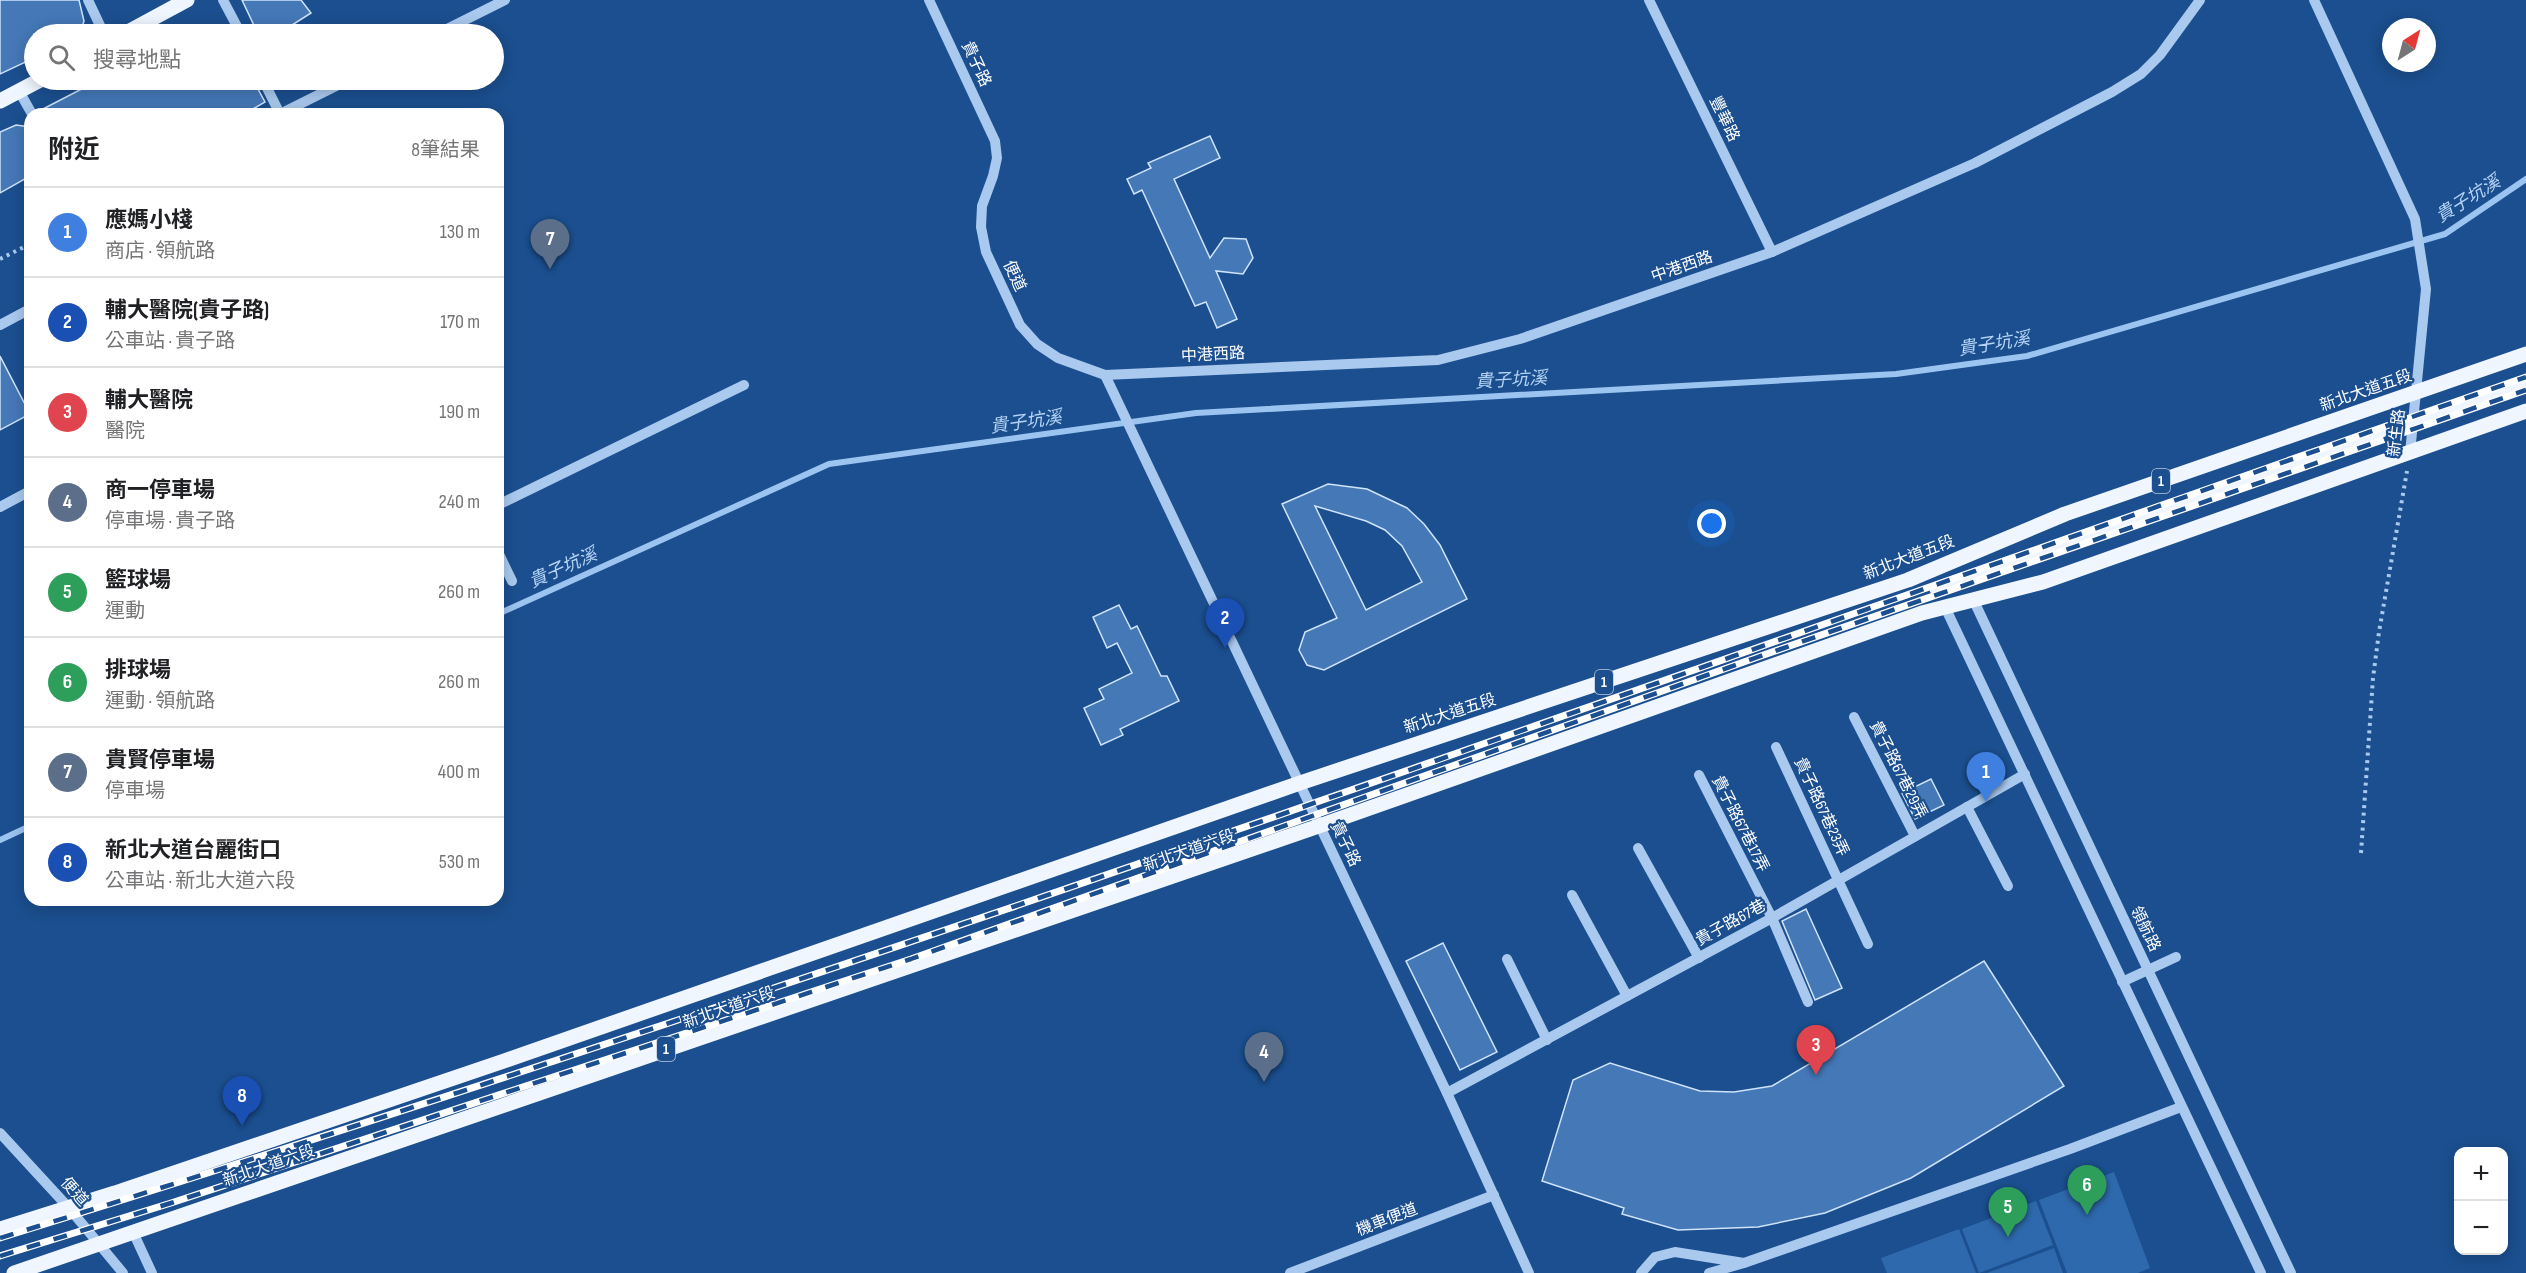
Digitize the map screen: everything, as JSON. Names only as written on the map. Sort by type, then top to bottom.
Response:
[{"type":"main road","points":[[143,24],[187,0]]},
{"type":"main road","points":[[0,101],[24,88]]},
{"type":"main road","name":"新北大道五段","points":[[1300,783],[1908,580],[2066,514],[2526,354]]},
{"type":"main road","name":"1","points":[[1936,589],[2526,384]]},
{"type":"main road","name":"1","points":[[1319,826],[1922,613],[2043,582],[2526,411]]},
{"type":"main road","points":[[1908,580],[1972,599]]},
{"type":"main road","points":[[1922,613],[1936,589]]},
{"type":"main road","name":"新北大道六段","points":[[0,1229],[69,1208],[526,1053],[1300,783]]},
{"type":"main road","name":"新北大道六段","points":[[14,1273],[1319,826]]},
{"type":"street","points":[[88,0],[99,24]]},
{"type":"street","points":[[223,0],[236,24]]},
{"type":"street","points":[[457,24],[505,0]]},
{"type":"street","name":"貴子路","points":[[929,0],[995,141]]},
{"type":"street","name":"豐華路","points":[[1649,0],[1772,252]]},
{"type":"street","name":"中港西路","points":[[1105,375],[1438,360],[1520,339],[1772,252],[1975,163],[2112,92],[2141,74],[2160,55],[2200,0]]},
{"type":"street","name":"新生路","points":[[2314,0],[2415,219],[2426,289],[2410,453]]},
{"type":"street","points":[[268,90],[277,108]]},
{"type":"street","points":[[292,108],[328,90]]},
{"type":"street","points":[[19,91],[29,108]]},
{"type":"street","name":"便道","points":[[995,141],[997,158],[982,206],[981,227],[986,252],[1020,325],[1037,344],[1058,358],[1105,375]]},
{"type":"street","points":[[0,325],[24,312]]},
{"type":"street","name":"貴子路","points":[[1105,375],[1447,1093],[1529,1273]]},
{"type":"street","points":[[504,502],[744,385]]},
{"type":"street","points":[[0,507],[24,494]]},
{"type":"street","points":[[504,564],[512,581]]},
{"type":"street","name":"領航路","points":[[1972,599],[2291,1273]]},
{"type":"street","points":[[1945,607],[2260,1273]]},
{"type":"street","name":"貴子路67巷29弄","points":[[1854,717],[1915,836]]},
{"type":"street","name":"貴子路67巷23弄","points":[[1776,747],[1868,944]]},
{"type":"street","name":"貴子路67巷","points":[[1447,1093],[1772,918],[2025,774]]},
{"type":"street","name":"貴子路67巷17弄","points":[[1699,775],[1772,918],[1808,1002]]},
{"type":"street","points":[[1967,807],[2008,886]]},
{"type":"street","points":[[1638,848],[1699,958]]},
{"type":"street","points":[[1572,895],[1627,996]]},
{"type":"street","points":[[2122,982],[2176,957]]},
{"type":"street","points":[[1507,959],[1547,1040]]},
{"type":"street","points":[[1709,1273],[1744,1263],[2070,1149],[2181,1107]]},
{"type":"street","name":"便道","points":[[0,1133],[69,1208],[123,1273]]},
{"type":"street","name":"機車便道","points":[[1290,1273],[1494,1195]]},
{"type":"street","points":[[133,1232],[152,1273]]},
{"type":"street","points":[[1641,1273],[1655,1257],[1676,1252],[1744,1263]]},
{"type":"path","points":[[0,259],[24,247]]},
{"type":"path","name":"新生路","points":[[2361,853],[2373,678],[2410,453]]},
{"type":"shaded area","points":[[2114,1172],[2150,1268],[2138,1273],[2067,1273],[2039,1200]]},
{"type":"shaded area","points":[[2036,1201],[2053,1245],[1979,1273],[1962,1229]]},
{"type":"shaded area","points":[[1959,1229],[1976,1273],[1887,1273],[1881,1258]]},
{"type":"shaded area","points":[[2054,1248],[2063,1273],[1987,1273]]},
{"type":"building","points":[[0,0],[79,0],[83,24],[24,24],[24,63],[0,74]]},
{"type":"building","points":[[242,0],[301,0],[311,13],[294,24],[253,24]]},
{"type":"building","points":[[80,90],[258,90],[265,102],[254,108],[45,108]]},
{"type":"building","points":[[16,125],[24,126],[24,179],[0,193],[0,132]]},
{"type":"building","points":[[1210,136],[1220,158],[1174,179],[1210,258],[1224,238],[1246,239],[1253,258],[1243,274],[1216,271],[1237,319],[1217,328],[1206,302],[1195,306],[1142,190],[1134,194],[1127,179],[1151,168],[1148,163]]},
{"type":"building","points":[[0,356],[24,402],[24,417],[0,430]]},
{"type":"building","points":[[1328,484],[1367,489],[1407,508],[1424,524],[1440,545],[1467,599],[1324,670],[1307,665],[1299,650],[1305,632],[1337,618],[1282,504]],"holes":[[[1315,506],[1366,521],[1385,530],[1402,546],[1422,582],[1366,610]]]},
{"type":"building","points":[[1119,605],[1131,629],[1137,626],[1161,676],[1167,676],[1179,701],[1120,729],[1123,735],[1101,745],[1084,708],[1104,699],[1099,689],[1132,673],[1117,643],[1107,648],[1093,617]]},
{"type":"building","points":[[1931,779],[1944,805],[1915,819],[1902,793]]},
{"type":"building","points":[[1806,909],[1842,988],[1815,1000],[1782,921]]},
{"type":"building","points":[[1443,943],[1497,1052],[1460,1070],[1406,961]]},
{"type":"building","points":[[1984,961],[2064,1086],[1911,1178],[1825,1213],[1758,1227],[1678,1230],[1622,1214],[1624,1208],[1542,1181],[1573,1080],[1610,1063],[1700,1091],[1734,1092],[1772,1086]]},
{"type":"waterway","name":"貴子坑溪","points":[[504,611],[829,464],[1196,413],[1896,374],[2027,356],[2445,234],[2526,179]]},
{"type":"waterway","name":"貴子坑溪","points":[[0,840],[24,829]]},
{"type":"railway","points":[[0,1238],[318,1138],[951,928],[1582,710],[2526,377]]},
{"type":"railway","points":[[0,1256],[171,1203],[911,959],[1755,658],[2526,390]]},
{"type":"place","name":"貴賢停車場","points":[[550,269]]},
{"type":"place","name":"輔大醫院(貴子路)","points":[[1225,648]]},
{"type":"place","name":"應媽小棧","points":[[1986,802]]},
{"type":"place","name":"輔大醫院","points":[[1816,1075]]},
{"type":"place","name":"商一停車場","points":[[1264,1082]]},
{"type":"place","name":"新北大道台麗街口","points":[[242,1126]]},
{"type":"place","name":"排球場","points":[[2087,1215]]},
{"type":"place","name":"籃球場","points":[[2008,1237]]}]
